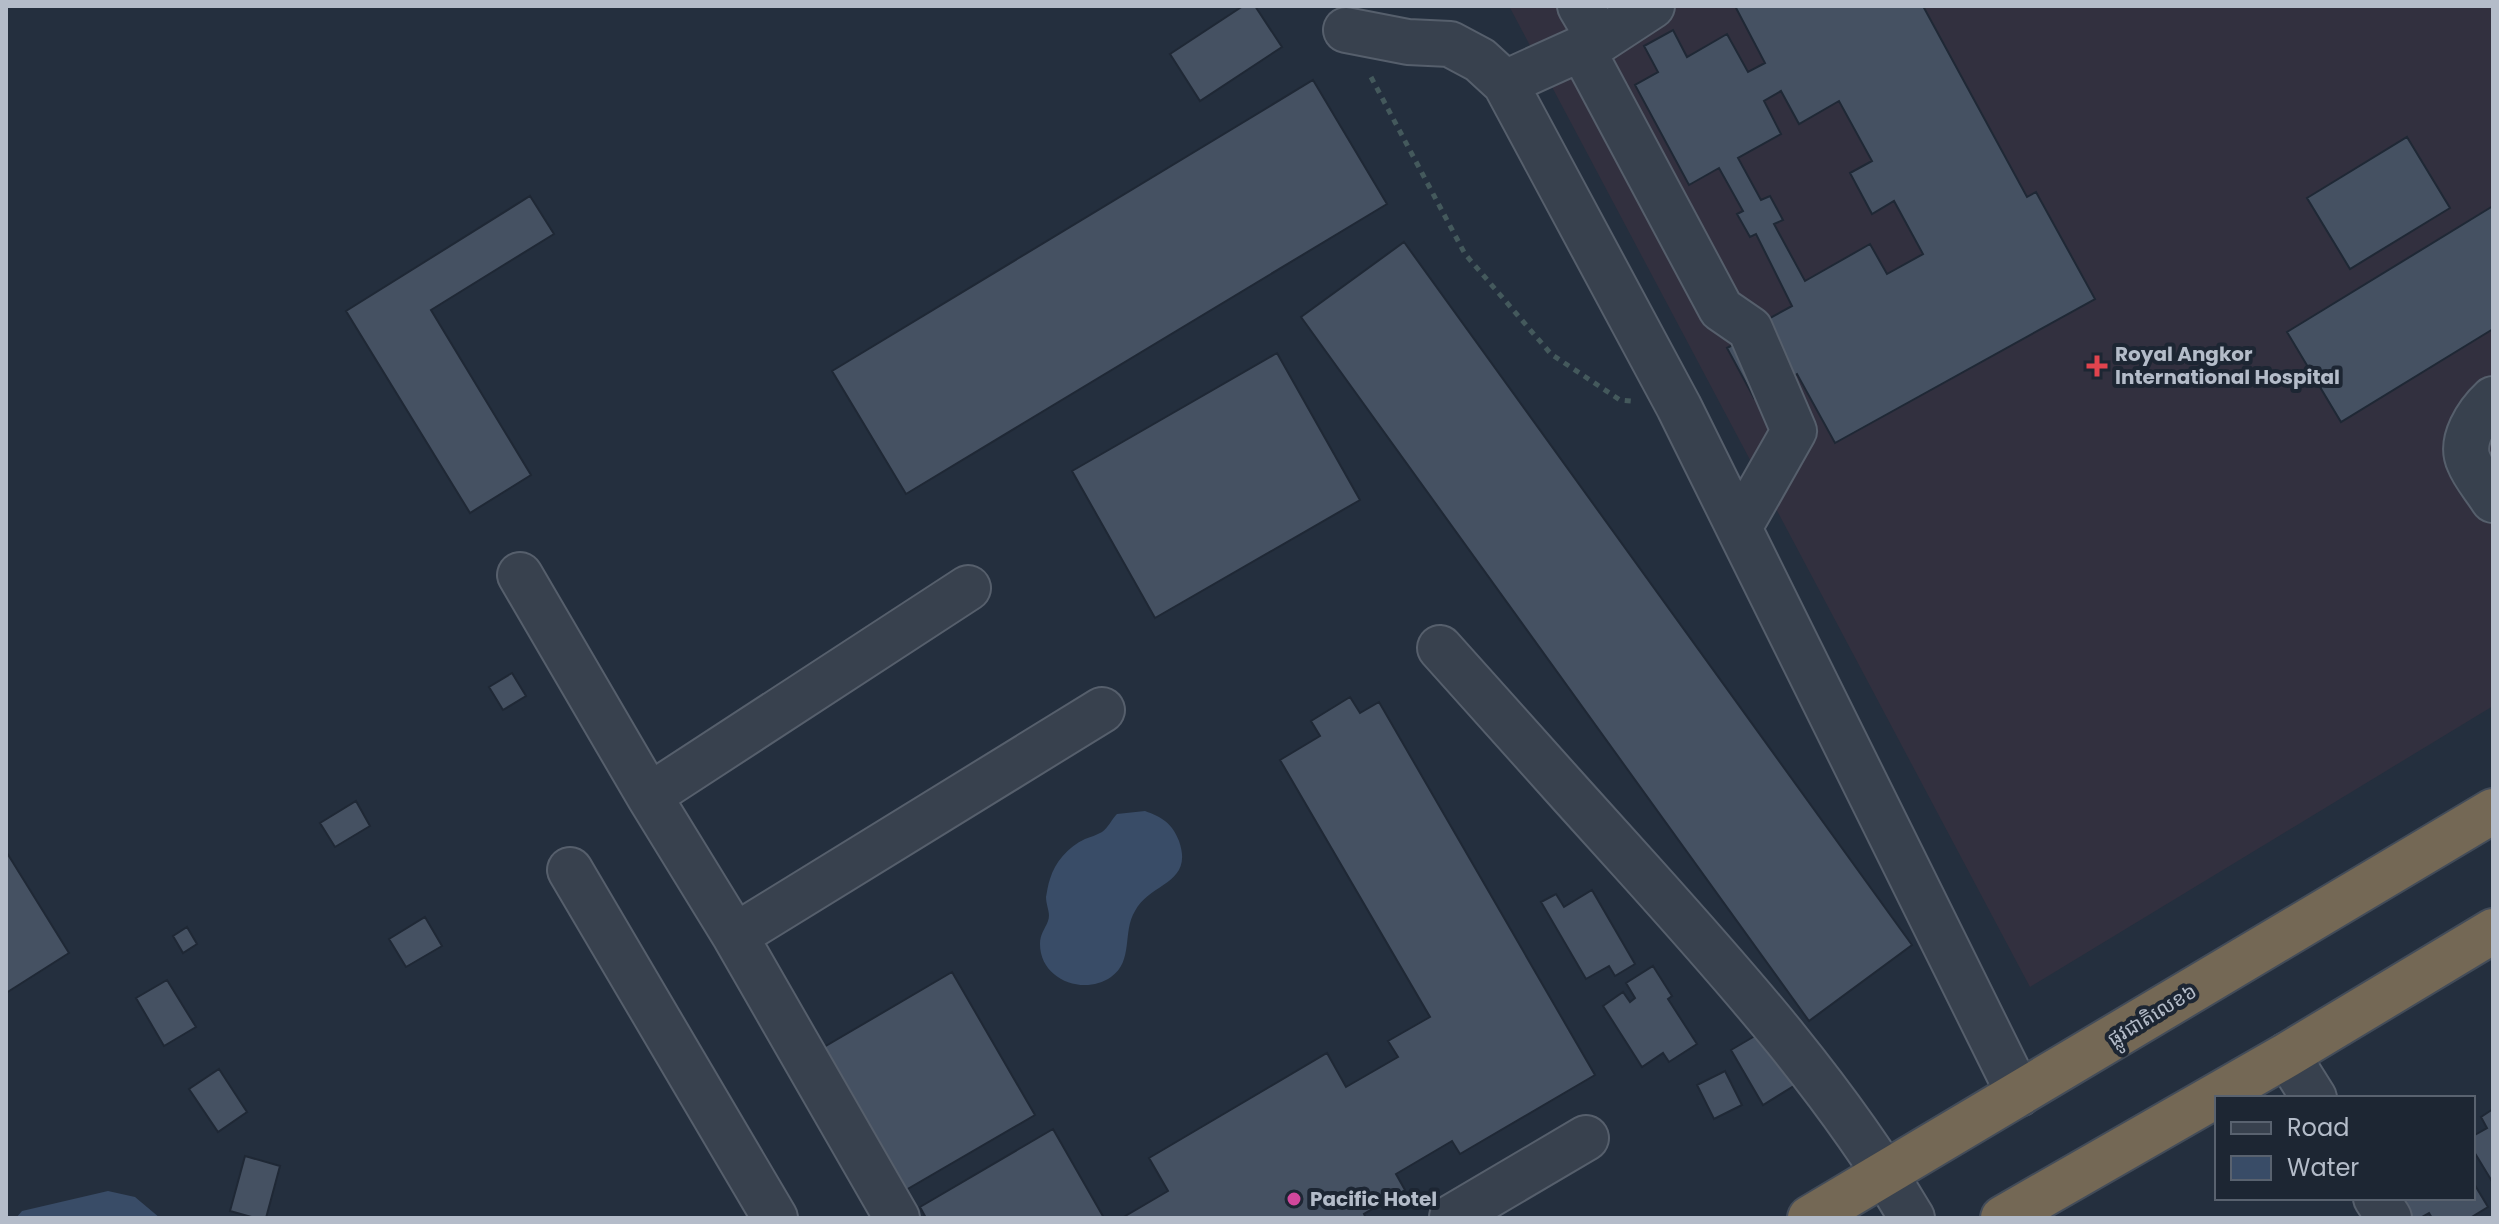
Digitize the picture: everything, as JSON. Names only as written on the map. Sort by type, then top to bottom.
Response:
[{"type":"highway","name":"ផ្លូវជាតិលេខ៦","points":[[1810,1218],[2493,811]]},
{"type":"highway","points":[[2216,1096],[2493,931]]},
{"type":"highway","points":[[2003,1218],[2215,1096]]},
{"type":"street","points":[[1505,83],[1587,32],[1652,6]]},
{"type":"street","points":[[1346,30],[1408,42],[1450,44],[1480,60],[1505,83],[1679,407],[2019,1094]]},
{"type":"street","points":[[1587,32],[1721,309],[1750,329],[1794,431],[1739,528]]},
{"type":"street","points":[[2493,399],[2485,406],[2466,444],[2467,459],[2493,500]]},
{"type":"street","points":[[520,575],[735,936],[897,1218]]},
{"type":"street","points":[[649,796],[968,588]]},
{"type":"street","points":[[1440,648],[1719,958],[1781,1032],[1886,1173],[1912,1218]]},
{"type":"street","points":[[735,936],[1102,710]]},
{"type":"street","points":[[570,870],[775,1218]]},
{"type":"street","points":[[2287,1055],[2313,1096]]},
{"type":"street","points":[[1452,1218],[1586,1138]]},
{"type":"street","points":[[2377,1200],[2389,1218]]},
{"type":"path","points":[[1346,30],[1465,254],[1551,354],[1620,400],[1679,407]]},
{"type":"shaded area","name":"Royal Angkor International Hospital","points":[[1509,6],[2493,6],[2493,706],[2030,987]]},
{"type":"water","points":[[1145,811],[1170,825],[1179,841],[1181,866],[1135,911],[1123,963],[1111,977],[1089,985],[1065,981],[1047,967],[1040,944],[1049,918],[1046,897],[1052,873],[1068,851],[1079,842],[1102,832],[1117,814]]},
{"type":"water","points":[[108,1191],[135,1197],[160,1218],[16,1218],[22,1211]]},
{"type":"building","points":[[1243,6],[1255,6],[1282,47],[1200,101],[1170,54]]},
{"type":"building","points":[[1735,6],[1923,6],[2027,197],[2036,192],[2095,299],[1835,443],[1797,374],[1754,398],[1727,348],[1753,334],[1750,329],[1792,306],[1756,234],[1750,237],[1737,214],[1743,211],[1719,168],[1689,185],[1635,85],[1658,72],[1644,46],[1673,30],[1687,57],[1727,34],[1748,72],[1765,63]],"holes":[[[1781,91],[1799,124],[1839,101],[1872,161],[1850,173],[1872,214],[1894,201],[1923,254],[1887,274],[1870,244],[1805,281],[1774,224],[1783,220],[1770,196],[1761,200],[1738,158],[1781,134],[1764,101]]]},
{"type":"building","points":[[1313,80],[1387,204],[906,494],[832,371]]},
{"type":"building","points":[[2407,137],[2450,208],[2350,269],[2307,198]]},
{"type":"building","points":[[530,196],[554,234],[431,310],[531,475],[470,513],[346,311]]},
{"type":"building","points":[[2493,206],[2493,329],[2341,422],[2287,332]]},
{"type":"building","points":[[1404,242],[1912,945],[1809,1021],[1301,317]]},
{"type":"building","points":[[1277,353],[1360,500],[1155,618],[1072,471]]},
{"type":"building","points":[[512,673],[526,696],[503,710],[489,687]]},
{"type":"building","points":[[1350,697],[1360,713],[1379,702],[1595,1075],[1460,1154],[1452,1141],[1396,1174],[1405,1190],[1364,1214],[1366,1218],[1122,1218],[1168,1191],[1149,1158],[1327,1053],[1346,1087],[1398,1057],[1388,1041],[1430,1017],[1280,760],[1320,736],[1311,721]]},
{"type":"building","points":[[356,801],[370,826],[335,847],[320,823]]},
{"type":"building","points":[[6,854],[69,953],[6,993]]},
{"type":"building","points":[[1592,890],[1635,964],[1615,976],[1609,966],[1586,979],[1541,902],[1556,894],[1564,907]]},
{"type":"building","points":[[425,917],[442,946],[406,967],[389,939]]},
{"type":"building","points":[[187,927],[197,944],[183,953],[173,936]]},
{"type":"building","points":[[1653,966],[1672,996],[1668,999],[1697,1044],[1669,1062],[1663,1053],[1642,1067],[1603,1006],[1623,992],[1630,1002],[1635,998],[1626,983]]},
{"type":"building","points":[[952,972],[1035,1115],[899,1194],[807,1057]]},
{"type":"building","points":[[167,980],[196,1027],[164,1046],[136,998]]},
{"type":"building","points":[[1765,1030],[1797,1084],[1763,1105],[1731,1050]]},
{"type":"building","points":[[219,1069],[247,1112],[218,1132],[189,1089]]},
{"type":"building","points":[[1725,1071],[1742,1105],[1714,1119],[1697,1085]]},
{"type":"building","points":[[2493,1109],[2493,1183],[2475,1153],[2475,1135],[2487,1128],[2481,1117]]},
{"type":"building","points":[[1053,1129],[1104,1218],[926,1218],[920,1207]]},
{"type":"building","points":[[245,1156],[280,1166],[266,1218],[230,1211]]},
{"type":"building","points":[[2475,1185],[2488,1207],[2470,1218],[2432,1218],[2429,1213],[2420,1218],[2401,1218],[2390,1200],[2475,1200]]},
{"type":"place","name":"Royal Angkor International Hospital","points":[[2097,366]]},
{"type":"place","name":"Pacific Hotel","points":[[1294,1199]]}]
